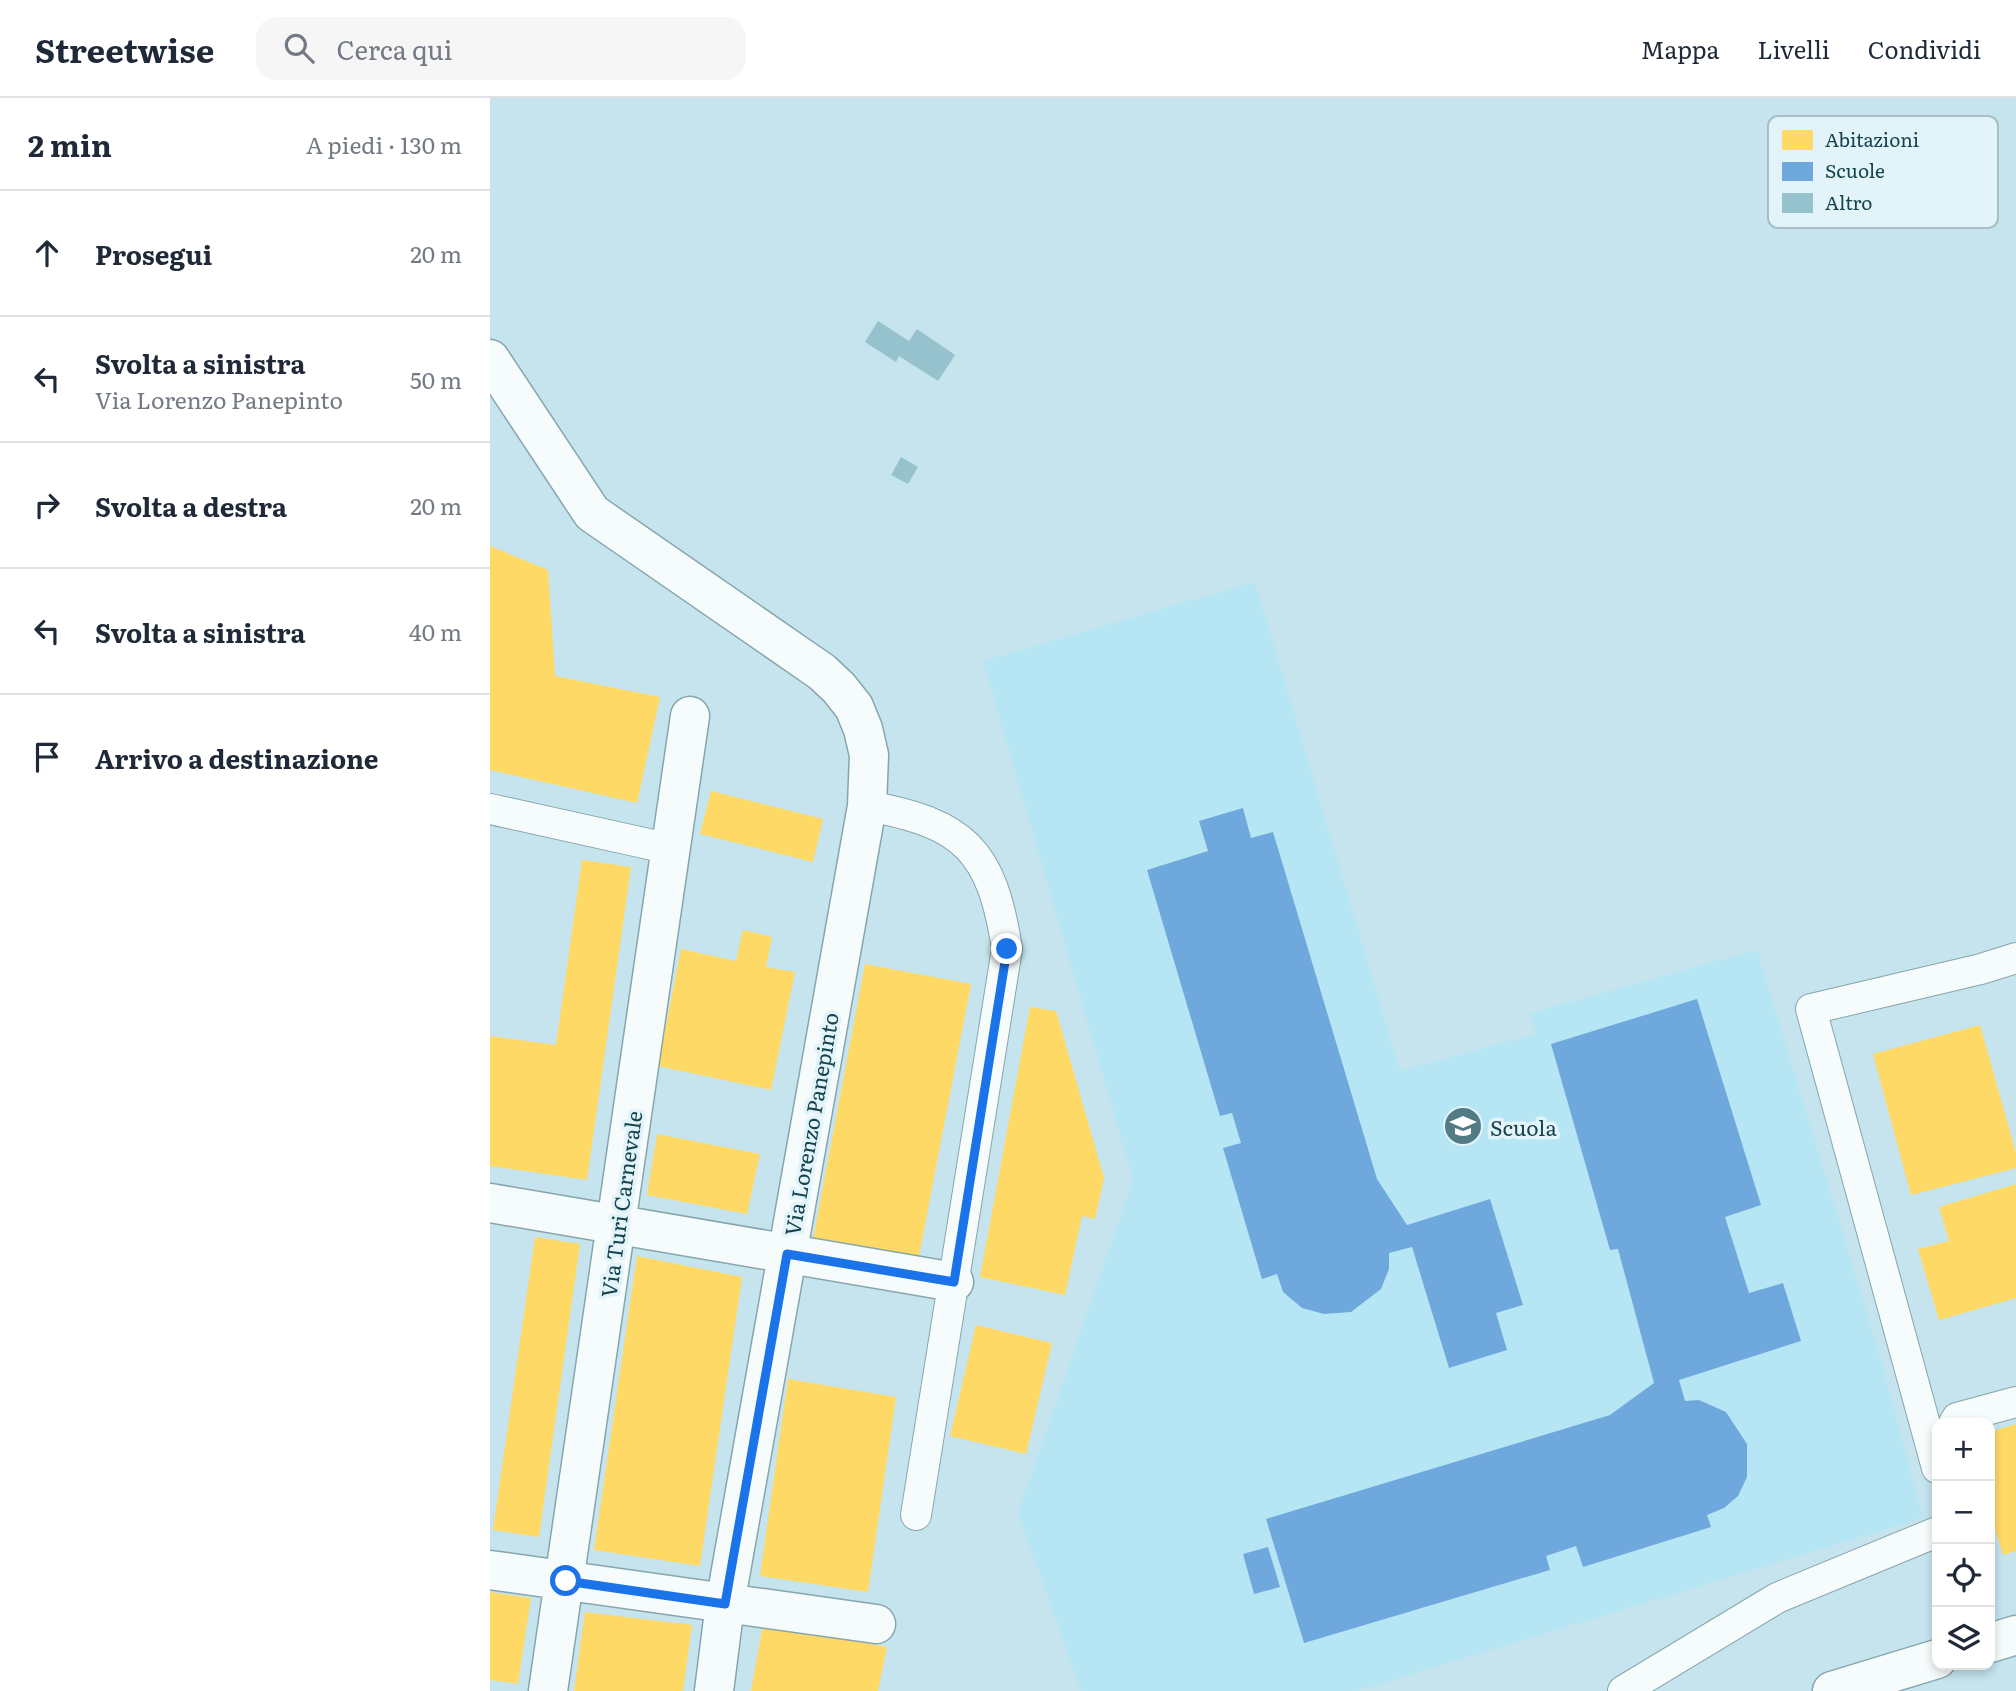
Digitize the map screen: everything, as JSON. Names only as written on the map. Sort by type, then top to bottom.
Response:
[{"type":"street","name":"Via Lorenzo Panepinto","points":[[490,359],[592,513],[822,672],[854,707],[869,755],[867,806],[725,1604],[714,1691]]},
{"type":"street","name":"Via Turi Carnevale","points":[[548,1691],[690,716]]},
{"type":"street","points":[[490,1203],[954,1282]]},
{"type":"street","points":[[490,1570],[876,1624]]},
{"type":"street","points":[[1995,1641],[2016,1635]]},
{"type":"street","points":[[1832,1691],[1932,1661]]},
{"type":"lane","points":[[867,806],[914,814],[953,831],[980,862],[1000,904],[1007,949],[916,1515]]},
{"type":"lane","points":[[490,809],[671,849]]},
{"type":"lane","points":[[1932,1439],[1811,1009],[1981,969],[2016,958]]},
{"type":"lane","points":[[1957,1418],[2016,1402]]},
{"type":"lane","points":[[1623,1691],[1777,1598],[1932,1534]]},
{"type":"shaded area","name":"Scuola","points":[[1255,582],[1400,1071],[1536,1034],[1531,1013],[1757,950],[1881,1359],[1923,1518],[1357,1691],[1081,1691],[1018,1513],[1133,1180],[983,661]]},
{"type":"building: Abitazioni","points":[[490,546],[548,570],[555,676],[660,697],[637,803],[490,770]]},
{"type":"building: Abitazioni","points":[[711,791],[823,819],[813,862],[700,834]]},
{"type":"building: Abitazioni","points":[[582,860],[631,867],[587,1180],[490,1166],[490,1036],[556,1045]]},
{"type":"building: Abitazioni","points":[[743,930],[772,937],[766,967],[795,972],[771,1090],[658,1066],[681,949],[736,961]]},
{"type":"building: Abitazioni","points":[[865,964],[971,984],[918,1261],[813,1240]]},
{"type":"building: Abitazioni","points":[[1030,1007],[1056,1011],[1104,1178],[1095,1219],[1082,1216],[1065,1295],[980,1277]]},
{"type":"building: Abitazioni","points":[[1980,1025],[2016,1153],[2016,1168],[1911,1195],[1873,1054]]},
{"type":"building: Abitazioni","points":[[657,1134],[760,1154],[747,1214],[647,1195]]},
{"type":"building: Abitazioni","points":[[2016,1184],[2016,1298],[1939,1320],[1918,1249],[1949,1241],[1939,1207]]},
{"type":"building: Abitazioni","points":[[535,1237],[580,1244],[539,1537],[493,1530]]},
{"type":"building: Abitazioni","points":[[637,1256],[742,1277],[700,1566],[594,1550]]},
{"type":"building: Abitazioni","points":[[976,1325],[1052,1343],[1026,1454],[950,1436]]},
{"type":"building: Abitazioni","points":[[788,1379],[896,1397],[868,1592],[760,1576]]},
{"type":"building: Abitazioni","points":[[2016,1424],[2016,1551],[2003,1555],[1995,1529],[1995,1430]]},
{"type":"building: Abitazioni","points":[[490,1592],[531,1598],[518,1684],[490,1680]]},
{"type":"building: Abitazioni","points":[[585,1612],[692,1625],[683,1691],[574,1691]]},
{"type":"building: Abitazioni","points":[[763,1624],[887,1647],[878,1691],[751,1691]]},
{"type":"building: Scuole","points":[[1243,808],[1251,838],[1273,832],[1377,1179],[1407,1225],[1490,1199],[1523,1305],[1496,1313],[1507,1350],[1449,1368],[1412,1247],[1389,1253],[1389,1269],[1381,1289],[1351,1312],[1324,1314],[1302,1308],[1283,1292],[1277,1274],[1262,1279],[1223,1148],[1241,1143],[1232,1113],[1220,1116],[1147,870],[1208,851],[1199,821]]},
{"type":"building: Scuole","points":[[1697,999],[1761,1205],[1725,1217],[1749,1293],[1783,1283],[1801,1341],[1679,1380],[1685,1401],[1699,1400],[1726,1412],[1747,1444],[1747,1477],[1738,1496],[1724,1508],[1707,1515],[1711,1527],[1583,1567],[1576,1546],[1546,1556],[1550,1570],[1304,1643],[1266,1519],[1610,1415],[1654,1383],[1618,1249],[1610,1250],[1551,1044]]},
{"type":"building: Scuole","points":[[1268,1547],[1280,1587],[1254,1594],[1243,1554]]},
{"type":"building: Altro","points":[[878,321],[909,341],[917,329],[955,355],[938,381],[899,356],[896,362],[865,342]]},
{"type":"building: Altro","points":[[901,457],[918,467],[908,484],[891,475]]},
{"type":"place","name":"Scuola","points":[[1463,1126]]},
{"type":"route","points":[[566,1581],[725,1604],[787,1254],[954,1282],[1007,949]]}]
